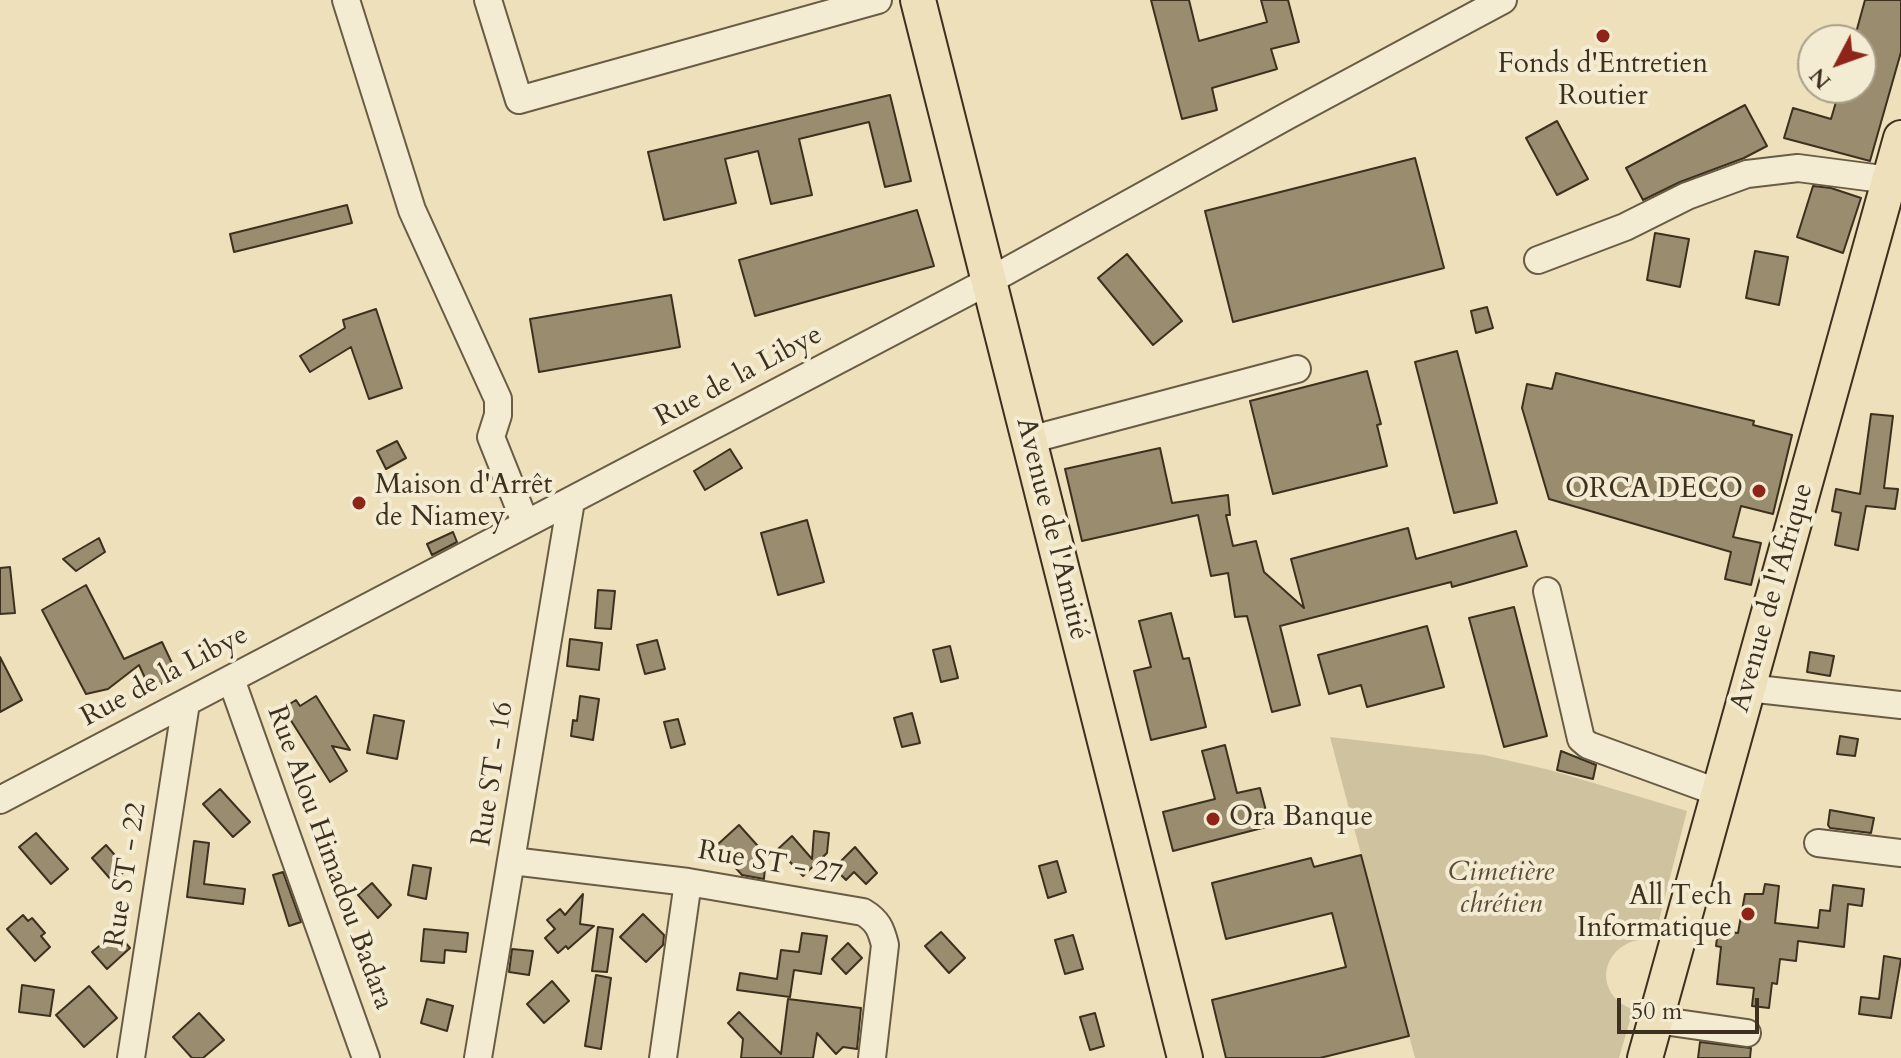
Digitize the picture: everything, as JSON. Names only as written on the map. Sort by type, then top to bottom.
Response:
[{"type":"main road","name":"Avenue de l'Amitié","points":[[918,0],[1185,1058]]},
{"type":"main road","name":"Avenue de l'Afrique","points":[[1645,1058],[1717,792],[1891,220],[1890,180],[1901,138]]},
{"type":"street","points":[[346,0],[412,210],[498,399],[498,415],[491,437],[525,522]]},
{"type":"street","points":[[488,0],[519,100],[878,0]]},
{"type":"street","name":"Rue de la Libye","points":[[0,800],[987,282],[1503,0]]},
{"type":"street","points":[[1538,260],[1625,227],[1687,196],[1747,174],[1798,168],[1890,180]]},
{"type":"street","points":[[1029,440],[1297,369]]},
{"type":"street","name":"Rue ST - 16","points":[[478,1058],[571,501]]},
{"type":"street","points":[[1547,591],[1581,739],[1588,745],[1717,792]]},
{"type":"street","name":"Rue Alou Himadou Badara","points":[[231,679],[366,1058]]},
{"type":"street","points":[[1748,688],[1901,705]]},
{"type":"street","name":"Rue ST - 22","points":[[131,1058],[186,703]]},
{"type":"street","points":[[1818,843],[1901,853]]},
{"type":"street","name":"Rue ST - 27","points":[[512,861],[688,882],[863,912],[874,919],[881,929],[885,945],[872,1058]]},
{"type":"street","points":[[663,1058],[688,882]]},
{"type":"street","points":[[1656,1020],[1747,1033]]},
{"type":"green space","name":"Cimetière chrétien","points":[[1330,737],[1484,755],[1550,770],[1687,811],[1654,940],[1629,943],[1619,949],[1607,967],[1609,989],[1619,1001],[1633,1010],[1619,1058],[1415,1058]]},
{"type":"building","points":[[1151,0],[1189,0],[1199,41],[1267,22],[1261,0],[1288,0],[1299,42],[1271,49],[1277,69],[1212,88],[1217,110],[1182,119]]},
{"type":"building","points":[[1865,0],[1901,0],[1901,52],[1870,161],[1784,138],[1793,108],[1831,119],[1835,104],[1877,104],[1877,24],[1858,24]]},
{"type":"building","points":[[890,95],[911,181],[885,187],[869,122],[799,139],[812,195],[771,204],[758,151],[725,159],[736,203],[664,220],[648,152]]},
{"type":"building","points":[[1745,105],[1767,146],[1643,200],[1626,168]]},
{"type":"building","points":[[1557,121],[1588,179],[1557,195],[1526,138]]},
{"type":"building","points":[[1415,158],[1444,268],[1233,322],[1205,211]]},
{"type":"building","points":[[1813,186],[1831,188],[1861,198],[1843,253],[1797,237]]},
{"type":"building","points":[[347,205],[352,223],[234,252],[230,234]]},
{"type":"building","points":[[917,210],[934,266],[755,316],[739,260]]},
{"type":"building","points":[[1655,233],[1689,239],[1680,287],[1647,280]]},
{"type":"building","points":[[1755,251],[1788,257],[1779,305],[1746,298]]},
{"type":"building","points":[[1127,254],[1182,321],[1153,345],[1098,278]]},
{"type":"building","points":[[671,295],[680,347],[539,372],[530,319]]},
{"type":"building","points":[[1487,307],[1493,328],[1476,333],[1471,311]]},
{"type":"building","points":[[376,309],[402,388],[369,399],[351,347],[310,372],[300,356],[345,328],[343,320]]},
{"type":"building","points":[[1457,351],[1497,503],[1454,513],[1415,362]]},
{"type":"building","points":[[1367,371],[1381,424],[1377,425],[1387,466],[1273,494],[1250,401]]},
{"type":"building","points":[[1556,373],[1754,421],[1753,425],[1792,435],[1773,514],[1741,506],[1733,537],[1761,543],[1751,585],[1725,579],[1731,552],[1549,499],[1522,408],[1527,384],[1552,389]]},
{"type":"building","points":[[1871,414],[1893,416],[1884,488],[1898,489],[1895,509],[1866,506],[1858,550],[1835,545],[1841,513],[1832,511],[1836,489],[1860,494]]},
{"type":"building","points":[[397,441],[406,458],[386,469],[377,451]]},
{"type":"building","points":[[1160,448],[1172,503],[1228,495],[1230,515],[1226,515],[1233,546],[1256,541],[1264,572],[1304,608],[1291,559],[1408,528],[1416,559],[1516,531],[1527,566],[1452,587],[1451,582],[1280,626],[1300,705],[1272,712],[1247,616],[1235,617],[1228,573],[1211,576],[1198,515],[1082,541],[1065,469]]},
{"type":"building","points":[[730,449],[742,468],[705,490],[694,471]]},
{"type":"building","points":[[807,520],[824,582],[778,595],[761,533]]},
{"type":"building","points":[[453,532],[457,542],[432,555],[427,544]]},
{"type":"building","points":[[99,538],[105,552],[76,571],[63,559]]},
{"type":"building","points":[[10,567],[15,613],[0,614],[0,568]]},
{"type":"building","points":[[86,585],[124,659],[162,642],[178,676],[150,689],[139,665],[108,689],[86,694],[42,610]]},
{"type":"building","points":[[598,590],[615,591],[611,629],[595,628]]},
{"type":"building","points":[[1514,607],[1547,736],[1504,747],[1469,618]]},
{"type":"building","points":[[1171,613],[1183,659],[1189,658],[1206,727],[1151,740],[1134,671],[1151,667],[1139,621]]},
{"type":"building","points":[[1427,626],[1444,687],[1367,707],[1361,685],[1329,694],[1318,655]]},
{"type":"building","points":[[570,639],[602,643],[599,670],[567,666]]},
{"type":"building","points":[[657,640],[665,669],[645,674],[637,645]]},
{"type":"building","points":[[950,646],[958,678],[941,682],[933,650]]},
{"type":"building","points":[[1810,652],[1834,656],[1830,676],[1807,672]]},
{"type":"building","points":[[0,657],[22,700],[0,712]]},
{"type":"building","points":[[316,696],[350,750],[332,746],[347,771],[330,782],[283,708],[296,700],[300,706]]},
{"type":"building","points":[[580,696],[599,699],[593,740],[571,736],[573,720],[577,721]]},
{"type":"building","points":[[912,713],[920,743],[902,747],[894,718]]},
{"type":"building","points":[[374,715],[404,721],[397,759],[367,753]]},
{"type":"building","points":[[678,719],[685,744],[671,748],[664,722]]},
{"type":"building","points":[[1840,736],[1858,739],[1855,756],[1837,754]]},
{"type":"building","points":[[1225,745],[1237,793],[1260,788],[1270,826],[1173,851],[1163,812],[1215,799],[1202,751]]},
{"type":"building","points":[[1561,751],[1596,765],[1593,779],[1557,770]]},
{"type":"building","points":[[220,789],[250,822],[233,837],[203,804]]},
{"type":"building","points":[[1830,810],[1874,818],[1871,833],[1830,828]]},
{"type":"building","points":[[739,825],[766,855],[764,879],[742,875],[716,846]]},
{"type":"building","points":[[814,831],[829,833],[827,853],[803,876],[778,849],[792,836],[812,859]]},
{"type":"building","points":[[36,833],[68,869],[51,884],[19,847]]},
{"type":"building","points":[[194,841],[209,843],[204,884],[245,889],[243,904],[187,897]]},
{"type":"building","points":[[106,845],[127,869],[113,882],[92,858]]},
{"type":"building","points":[[855,847],[877,873],[866,884],[854,872],[846,880],[834,868]]},
{"type":"building","points":[[1361,855],[1409,1036],[1320,1058],[1226,1058],[1212,1000],[1346,967],[1332,913],[1226,939],[1212,883],[1311,858],[1314,867]]},
{"type":"building","points":[[1057,861],[1066,892],[1048,898],[1039,866]]},
{"type":"building","points":[[413,865],[431,868],[426,899],[408,895]]},
{"type":"building","points":[[283,872],[301,922],[289,926],[273,875]]},
{"type":"building","points":[[372,883],[391,905],[378,918],[358,895]]},
{"type":"building","points":[[1765,884],[1779,886],[1775,923],[1818,928],[1820,910],[1830,911],[1833,885],[1864,889],[1862,906],[1848,904],[1844,947],[1798,941],[1796,961],[1780,959],[1777,984],[1772,983],[1769,1008],[1752,1006],[1754,988],[1717,984],[1721,947],[1716,946],[1718,931],[1738,933],[1745,894],[1763,894]]},
{"type":"building","points":[[583,894],[580,924],[594,926],[568,949],[566,946],[558,953],[545,938],[555,929],[547,920],[560,909],[565,915]]},
{"type":"building","points":[[643,914],[664,935],[663,945],[646,962],[620,937]]},
{"type":"building","points":[[23,915],[28,921],[32,918],[45,933],[41,936],[50,947],[35,961],[7,929]]},
{"type":"building","points":[[598,927],[613,929],[607,972],[592,971]]},
{"type":"building","points":[[424,929],[468,933],[466,952],[445,950],[444,963],[421,961]]},
{"type":"building","points":[[116,932],[130,948],[107,969],[92,952]]},
{"type":"building","points":[[941,932],[965,958],[949,973],[925,946]]},
{"type":"building","points":[[802,933],[827,936],[821,974],[794,970],[790,997],[737,990],[740,973],[777,979],[781,950],[799,952]]},
{"type":"building","points":[[1073,935],[1083,969],[1065,974],[1055,940]]},
{"type":"building","points":[[848,943],[862,958],[846,974],[832,959]]},
{"type":"building","points":[[512,949],[533,951],[529,975],[509,972]]},
{"type":"building","points":[[1884,956],[1901,959],[1891,1018],[1859,1014],[1861,997],[1879,999]]},
{"type":"building","points":[[596,975],[611,978],[601,1049],[585,1046]]},
{"type":"building","points":[[552,981],[569,1001],[544,1023],[527,1004]]},
{"type":"building","points":[[22,985],[54,990],[50,1016],[19,1012]]},
{"type":"building","points":[[89,986],[117,1018],[84,1047],[56,1015]]},
{"type":"building","points":[[427,999],[453,1006],[447,1031],[421,1023]]},
{"type":"building","points":[[788,999],[861,1008],[857,1049],[843,1047],[836,1054],[817,1033],[813,1058],[741,1058],[743,1039],[728,1023],[739,1012],[781,1054]]},
{"type":"building","points":[[199,1013],[224,1040],[203,1058],[192,1058],[173,1037]]},
{"type":"building","points":[[1095,1013],[1104,1046],[1090,1050],[1080,1017]]},
{"type":"building","points":[[1700,1042],[1751,1048],[1750,1058],[1698,1058]]},
{"type":"place","name":"Fonds d'Entretien Routier","points":[[1603,36]]},
{"type":"place","name":"ORCA DECO","points":[[1759,491]]},
{"type":"place","name":"Maison d'Arrêt de Niamey","points":[[359,503]]},
{"type":"place","name":"Ora Banque","points":[[1213,819]]},
{"type":"place","name":"All Tech Informatique","points":[[1748,914]]}]
